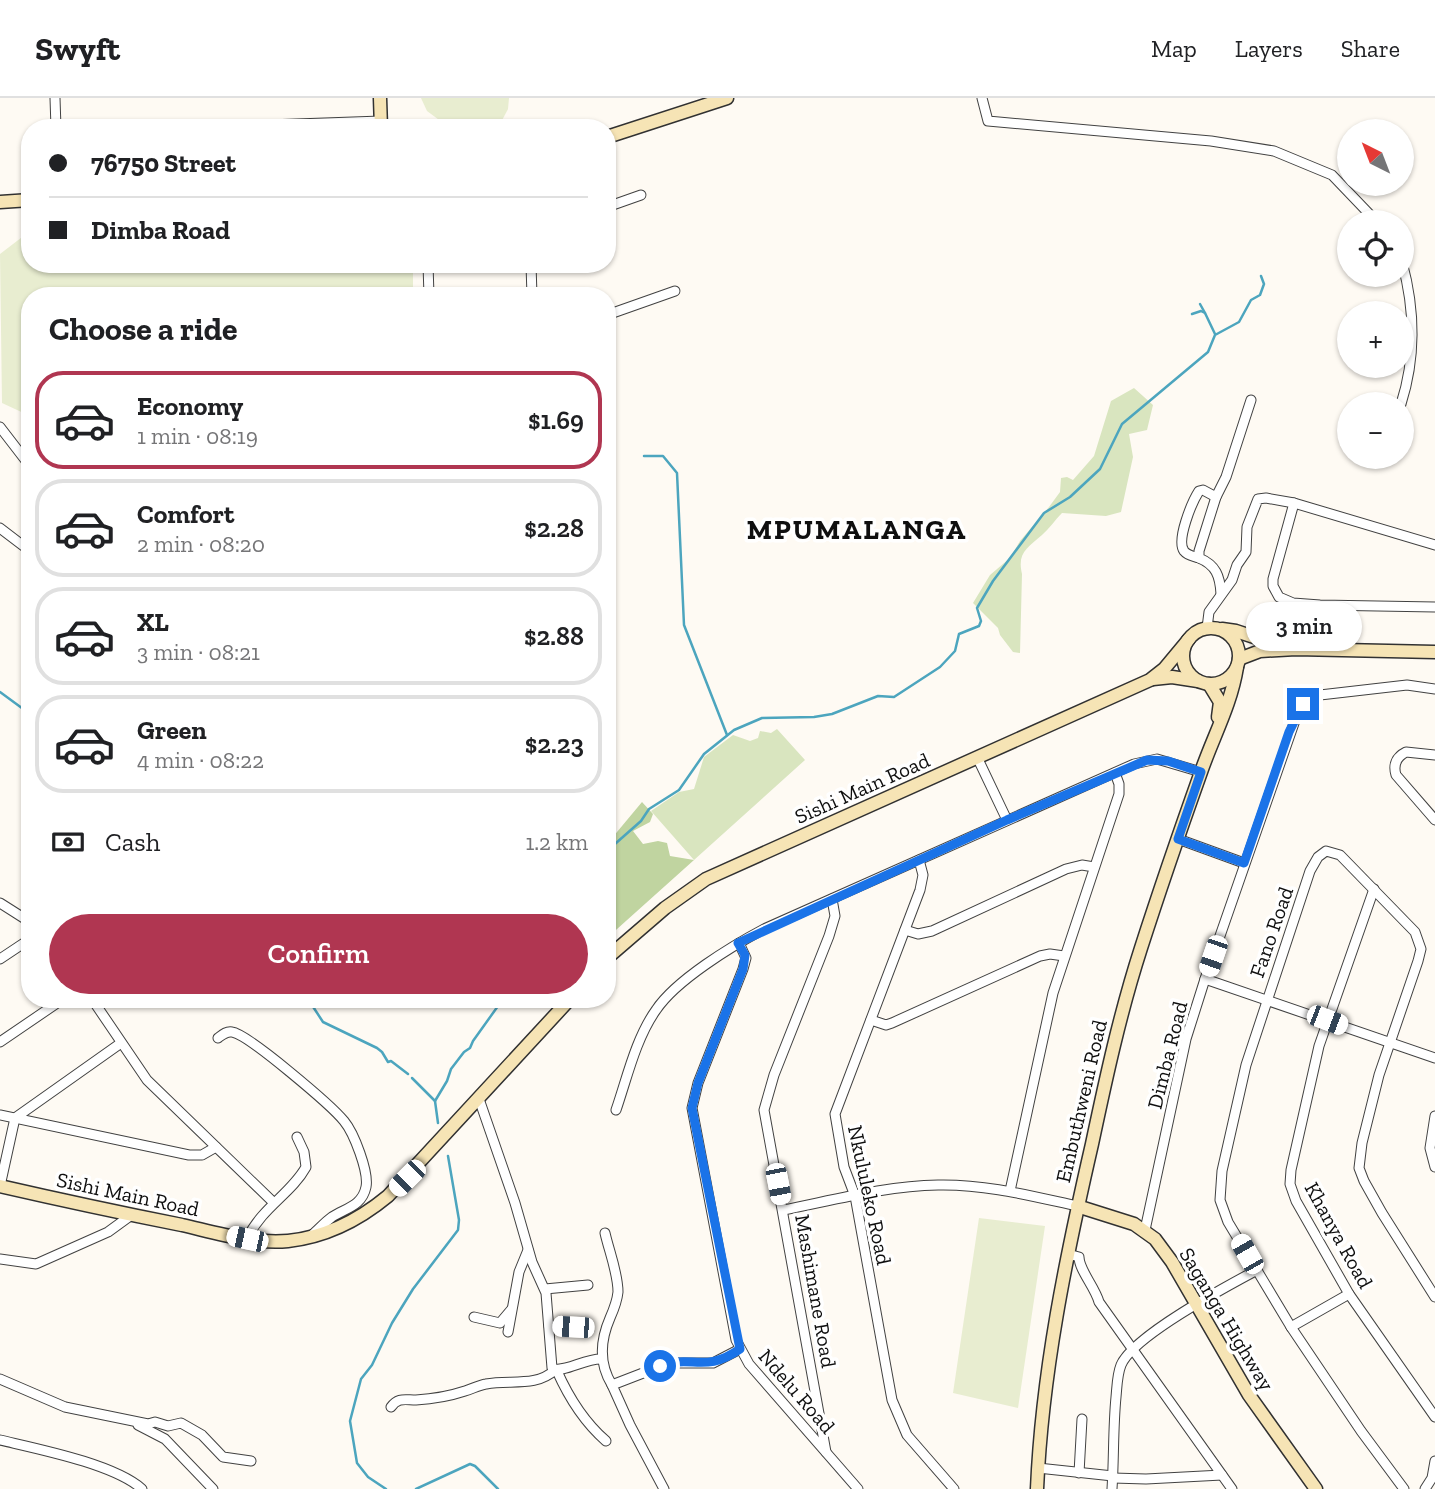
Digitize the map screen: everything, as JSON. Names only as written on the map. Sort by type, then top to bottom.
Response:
[{"type":"street","points":[[55,98],[56,119]]},
{"type":"street","points":[[380,98],[381,119]]},
{"type":"street","points":[[616,134],[727,98]]},
{"type":"street","points":[[982,98],[988,121],[1211,141],[1274,151],[1332,175],[1367,210]]},
{"type":"street","points":[[616,204],[641,195]]},
{"type":"street","points":[[0,202],[21,201]]},
{"type":"street","points":[[1404,392],[1410,373],[1412,339],[1407,287]]},
{"type":"street","points":[[616,312],[675,291]]},
{"type":"street","points":[[1199,558],[1216,497],[1226,477],[1251,400]]},
{"type":"street","points":[[0,426],[21,455]]},
{"type":"street","points":[[1216,497],[1203,490],[1199,491],[1193,500],[1181,547],[1184,552],[1215,568],[1222,594]]},
{"type":"street","points":[[1238,663],[1234,640],[1213,629],[1209,612],[1246,552],[1247,527],[1258,499],[1294,503],[1435,545]]},
{"type":"street","points":[[1294,503],[1273,579],[1273,586],[1279,597],[1293,603],[1320,605],[1435,607]]},
{"type":"street","points":[[0,528],[21,544]]},
{"type":"street","points":[[1296,649],[1231,630],[1213,629],[1197,632],[1189,639],[1183,657],[1190,676],[1204,683],[1226,680],[1238,663],[1260,650],[1435,652]]},
{"type":"street","name":"Sishi Main Road","points":[[616,950],[665,908],[706,879],[1150,680],[1164,669],[1189,639]]},
{"type":"street","name":"Embuthweni Road","points":[[1037,1489],[1048,1379],[1068,1254],[1117,1029],[1141,947],[1201,772],[1229,701],[1238,663]]},
{"type":"street","name":"Sishi Main Road","points":[[1150,680],[1172,677],[1204,683]]},
{"type":"street","name":"Embuthweni Road","points":[[1204,683],[1220,702],[1215,734]]},
{"type":"street","name":"Dimba Road","points":[[1145,1230],[1186,1039],[1295,718],[1307,700],[1320,695],[1407,685],[1435,689]]},
{"type":"street","points":[[1435,755],[1406,752],[1398,758],[1394,769],[1396,775],[1435,820]]},
{"type":"street","points":[[977,757],[1007,820]]},
{"type":"street","points":[[616,1110],[656,1010],[677,988],[738,943],[1007,820],[1147,760],[1157,759],[1201,772]]},
{"type":"street","points":[[1010,1191],[1035,1067],[1064,956],[1119,794],[1115,773]]},
{"type":"street","points":[[1178,839],[1244,863]]},
{"type":"street","name":"Fano Road","points":[[1404,1489],[1291,1327],[1228,1222],[1222,1209],[1219,1191],[1246,1065],[1266,999],[1310,871],[1318,857],[1326,852],[1336,853],[1374,889],[1415,932],[1421,949],[1371,1106],[1360,1168],[1364,1181],[1382,1213],[1435,1297]]},
{"type":"street","name":"Nkululeko Road","points":[[919,860],[922,883],[835,1114],[844,1167],[855,1196],[892,1400],[907,1435],[954,1489]]},
{"type":"street","points":[[905,930],[918,934],[932,931],[1066,869],[1082,865],[1094,867]]},
{"type":"street","name":"Khanya Road","points":[[1374,889],[1327,1020],[1306,1099],[1290,1184],[1296,1201],[1349,1294],[1435,1417]]},
{"type":"street","name":"Mashimane Road","points":[[826,1452],[764,1110],[774,1075],[829,936],[835,916],[832,900]]},
{"type":"street","points":[[0,903],[21,916]]},
{"type":"street","name":"Ndelu Road","points":[[738,943],[745,955],[743,969],[698,1083],[692,1108],[740,1349],[749,1364],[858,1489]]},
{"type":"street","points":[[0,959],[21,945]]},
{"type":"street","points":[[871,1020],[886,1025],[1040,956],[1064,956]]},
{"type":"street","points":[[1205,979],[1435,1058]]},
{"type":"street","points":[[0,1042],[50,1008]]},
{"type":"street","points":[[98,1008],[148,1080],[273,1202]]},
{"type":"street","name":"Sishi Main Road","points":[[0,1186],[247,1239],[272,1241],[311,1236],[353,1221],[379,1203],[407,1178],[561,1008]]},
{"type":"street","points":[[218,1038],[234,1032],[251,1042],[291,1072],[340,1116],[352,1135],[366,1174],[366,1188],[356,1204],[333,1216],[311,1236]]},
{"type":"street","points":[[0,1186],[15,1118],[121,1043]]},
{"type":"street","points":[[479,1099],[515,1203],[528,1250],[545,1289],[549,1310],[551,1360],[575,1408],[606,1441]]},
{"type":"street","points":[[0,1115],[189,1155],[202,1156],[216,1147]]},
{"type":"street","points":[[1435,1116],[1430,1148],[1435,1167]]},
{"type":"street","points":[[247,1239],[254,1224],[306,1167],[304,1152],[297,1138]]},
{"type":"street","points":[[783,1210],[855,1196],[937,1185],[1010,1191],[1077,1206]]},
{"type":"street","name":"Saganga Highway","points":[[1077,1206],[1112,1215],[1145,1230],[1164,1249],[1249,1395],[1316,1489]]},
{"type":"street","points":[[0,1258],[36,1264],[107,1232],[130,1216]]},
{"type":"street","points":[[605,1233],[618,1289],[616,1306],[604,1336],[602,1359],[606,1375],[664,1489]]},
{"type":"street","points":[[508,1332],[519,1272],[528,1250]]},
{"type":"street","points":[[1068,1254],[1079,1257],[1079,1263],[1095,1289],[1099,1302],[1232,1489]]},
{"type":"street","points":[[1112,1489],[1113,1434],[1119,1372],[1123,1361],[1133,1349],[1196,1303],[1256,1270]]},
{"type":"street","points":[[545,1289],[588,1285]]},
{"type":"street","points":[[1291,1327],[1349,1294]]},
{"type":"street","points":[[474,1317],[500,1323],[512,1308]]},
{"type":"street","points":[[549,1326],[573,1327]]},
{"type":"street","points":[[612,1385],[669,1363],[713,1363],[740,1349]]},
{"type":"street","points":[[391,1407],[395,1401],[401,1399],[429,1399],[485,1384],[514,1381],[524,1383],[547,1377],[556,1370],[591,1358],[602,1359]]},
{"type":"street","points":[[0,1379],[65,1407],[148,1424],[155,1422],[168,1426],[181,1423],[202,1435],[223,1457],[251,1461]]},
{"type":"street","points":[[1079,1474],[1082,1419]]},
{"type":"street","points":[[128,1420],[165,1439],[213,1489]]},
{"type":"street","points":[[0,1440],[55,1452],[126,1478],[142,1489]]},
{"type":"street","points":[[1425,1489],[1432,1478],[1435,1461]]},
{"type":"street","points":[[1038,1468],[1146,1479],[1222,1475]]},
{"type":"green space","points":[[421,98],[509,98],[508,109],[503,119],[438,119],[427,111]]},
{"type":"green space","points":[[21,238],[21,273],[413,273],[413,287],[21,287],[21,412],[2,403],[0,254]]},
{"type":"green space","points":[[1134,388],[1153,405],[1147,430],[1129,434],[1133,457],[1121,512],[1106,516],[1062,513],[1024,552],[1021,561],[1020,653],[1013,652],[998,628],[973,603],[990,575],[1010,558],[1020,541],[1060,492],[1061,478],[1073,480],[1094,456],[1111,401]]},
{"type":"green space","points":[[777,729],[805,760],[694,860],[651,811],[679,792],[694,789],[704,757],[733,735],[750,741],[758,738],[760,731],[771,733]]},
{"type":"green space","points":[[642,802],[653,814],[650,822],[633,831],[643,844],[658,841],[667,843],[670,856],[694,860],[616,930],[616,833]]},
{"type":"green space","points":[[979,1218],[1045,1226],[1018,1408],[953,1393]]},
{"type":"waterway","points":[[616,843],[641,821],[649,809],[679,790],[704,754],[734,730],[762,718],[814,717],[832,714],[878,696],[894,697],[940,667],[955,651],[959,634],[979,626],[981,621],[977,608],[993,581],[1044,513],[1070,497],[1100,469],[1122,424],[1208,352],[1215,335],[1239,322],[1251,300],[1260,295],[1264,284],[1261,276]]},
{"type":"waterway","points":[[1200,304],[1205,313]]},
{"type":"waterway","points":[[1192,314],[1201,311],[1205,313],[1215,334]]},
{"type":"waterway","points":[[644,456],[663,456],[677,473],[684,625],[727,735]]},
{"type":"waterway","points":[[0,692],[21,707]]},
{"type":"waterway","points":[[314,1008],[323,1022],[377,1048],[388,1062],[391,1061],[408,1074]]},
{"type":"waterway","points":[[435,1101],[451,1069],[470,1048],[497,1008]]},
{"type":"waterway","points":[[412,1078],[435,1101],[438,1123]]},
{"type":"waterway","points":[[386,1489],[368,1477],[357,1463],[350,1421],[361,1379],[372,1365],[392,1323],[413,1289],[458,1230],[459,1220],[448,1156]]},
{"type":"waterway","points":[[416,1489],[470,1464],[498,1489]]},
{"type":"district","name":"MPUMALANGA","points":[[857,529]]},
{"type":"route","points":[[660,1366],[675,1362],[713,1363],[740,1349],[736,1340],[692,1108],[698,1083],[743,969],[746,958],[738,943],[1007,820],[1147,760],[1168,761],[1201,772],[1178,839],[1244,863],[1289,732],[1303,704]]}]
